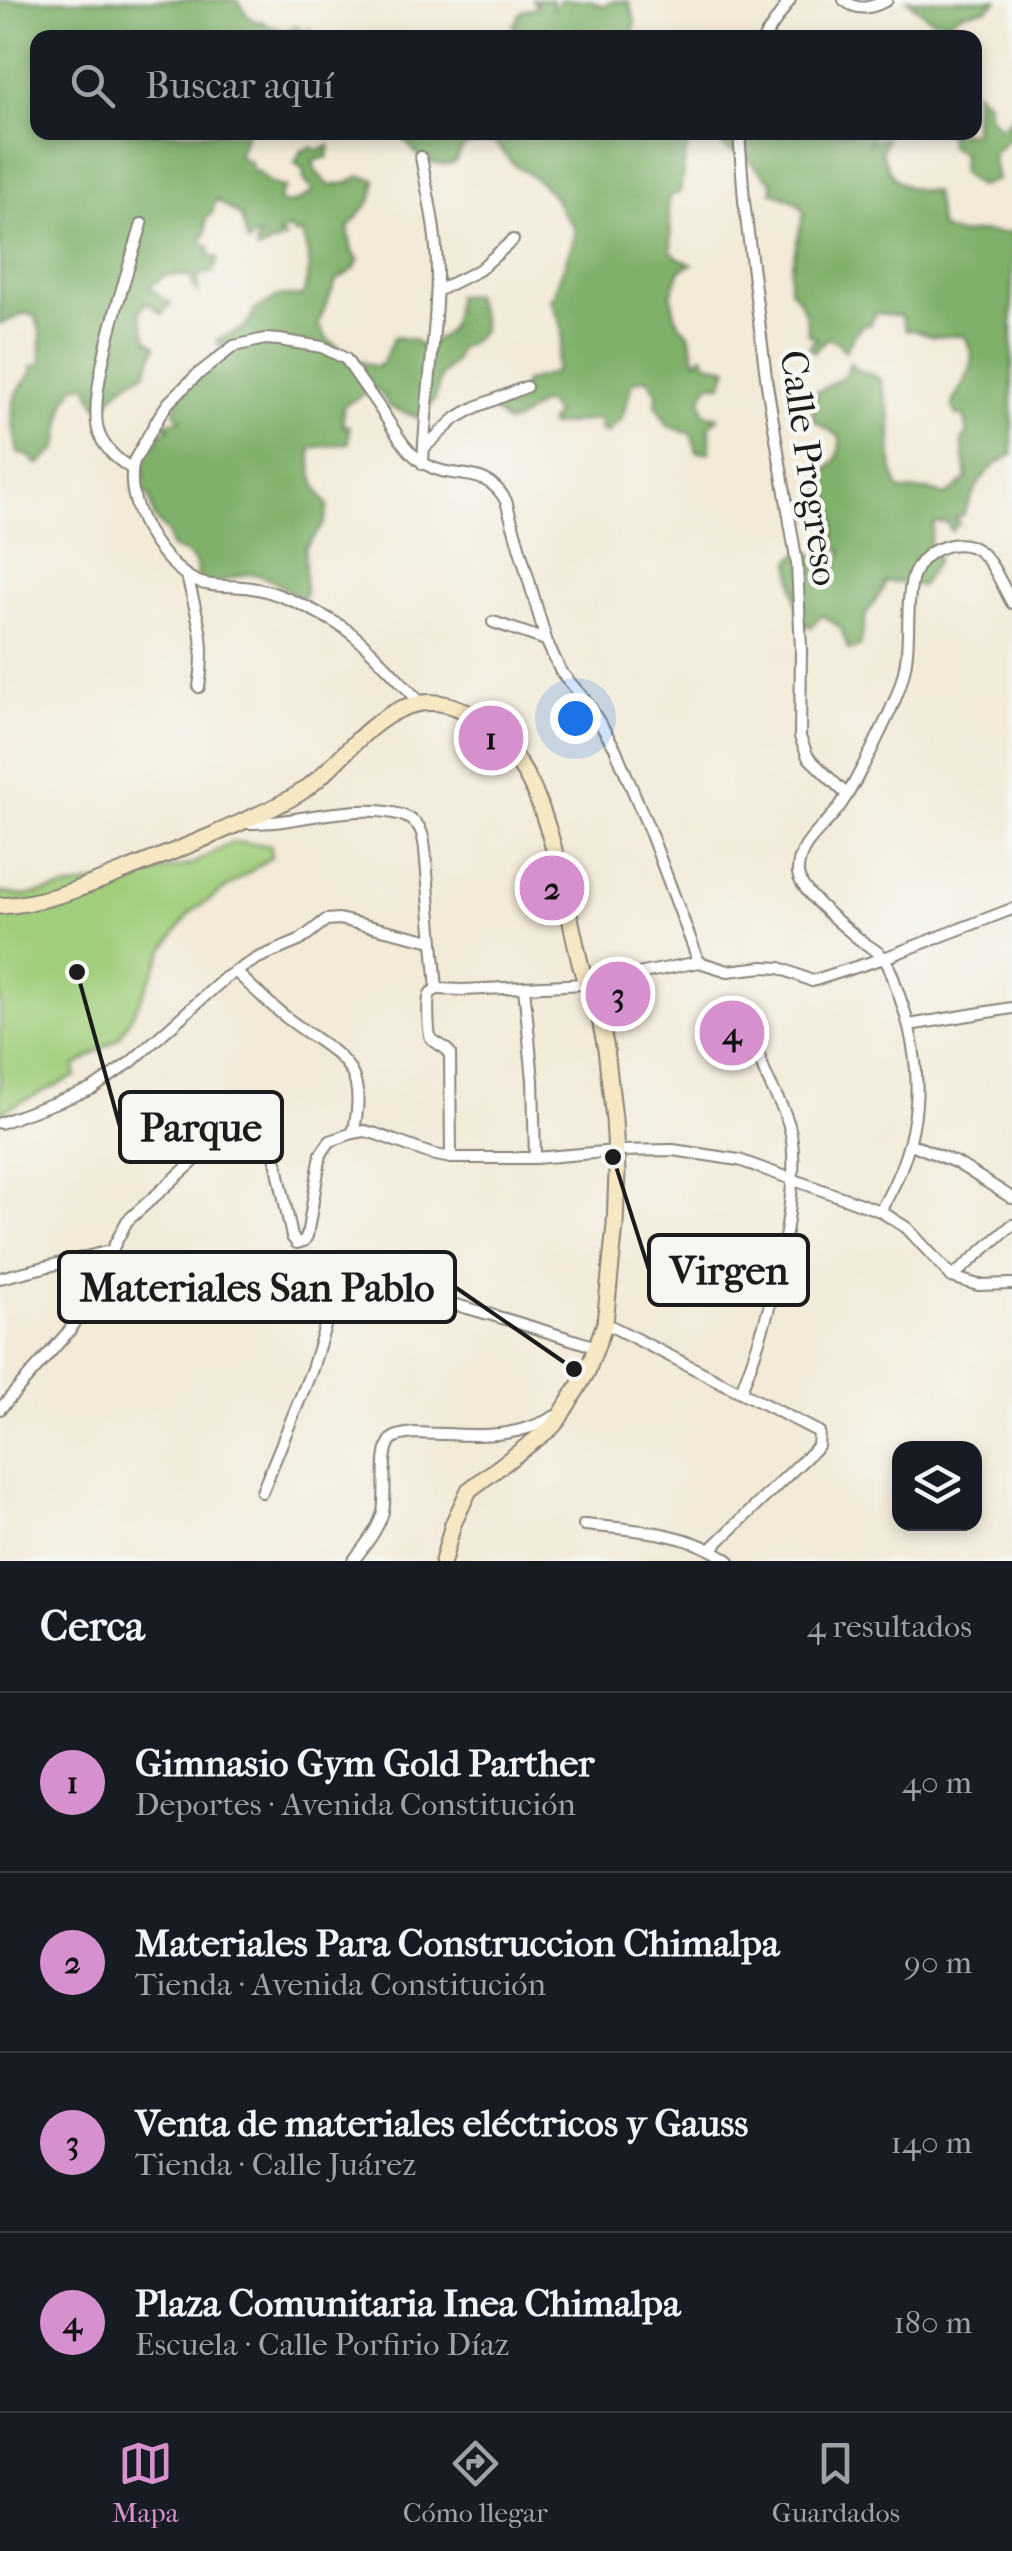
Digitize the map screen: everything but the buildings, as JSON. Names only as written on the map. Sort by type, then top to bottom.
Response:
[{"type":"main road","points":[[0,906],[74,892],[238,824],[299,794],[378,723],[420,702],[446,702],[467,712],[491,730],[524,773],[542,809],[586,984],[595,995],[603,1031],[616,1151],[615,1224],[605,1323],[587,1372],[551,1428],[469,1490],[453,1524],[443,1561]]},
{"type":"street","points":[[769,30],[790,0]]},
{"type":"street","points":[[844,0],[852,7],[868,8],[888,0]]},
{"type":"street","name":"Calle Progreso","points":[[739,140],[767,385],[797,564],[800,737],[808,757],[846,795]]},
{"type":"street","points":[[422,157],[436,244],[424,464]]},
{"type":"street","points":[[132,469],[118,460],[99,436],[95,415],[106,342],[142,224]]},
{"type":"street","points":[[436,291],[472,274],[513,240]]},
{"type":"street","points":[[420,702],[339,624],[263,590],[203,584],[187,576],[142,521],[132,494],[132,469],[160,414],[169,402],[239,344],[265,339],[322,347],[346,359],[402,442],[424,464],[492,482],[506,501],[546,640],[561,672],[588,702],[615,748],[700,962]]},
{"type":"street","points":[[424,448],[456,418],[476,406],[526,387]]},
{"type":"street","points":[[880,1211],[911,1144],[914,1046],[884,958],[804,888],[799,859],[802,850],[837,810],[892,708],[905,669],[911,588],[919,564],[931,552],[955,542],[980,550],[1012,603]]},
{"type":"street","points":[[187,576],[202,634],[204,658],[199,686]]},
{"type":"street","points":[[493,622],[546,640]]},
{"type":"street","points":[[238,824],[359,810],[412,821],[423,836],[436,989]]},
{"type":"street","points":[[451,1158],[450,1053],[430,1034],[428,1000],[436,989],[586,984],[700,962],[728,971],[780,968],[812,981],[884,958],[1012,908]]},
{"type":"street","points":[[0,1124],[67,1100],[111,1077],[214,986],[258,958],[300,942],[330,918],[432,941]]},
{"type":"street","points":[[236,971],[287,1018],[349,1065],[355,1080],[358,1112],[353,1133]]},
{"type":"street","points":[[524,987],[533,1080],[534,1158]]},
{"type":"street","points":[[909,1025],[1012,1008]]},
{"type":"street","points":[[742,1392],[774,1293],[793,1180],[791,1133],[753,1033]]},
{"type":"street","points":[[0,1409],[54,1349],[79,1314],[127,1220],[221,1137],[243,1126],[262,1130],[272,1146],[292,1237],[297,1243],[307,1236],[321,1154],[330,1141],[364,1132],[431,1154],[493,1162],[673,1150],[739,1160],[880,1211],[907,1228],[952,1278],[978,1285],[1012,1284]]},
{"type":"street","points":[[911,1144],[964,1167],[1012,1198]]},
{"type":"street","points":[[952,1278],[1012,1225]]},
{"type":"street","points":[[0,1278],[110,1251]]},
{"type":"street","points":[[262,1492],[312,1369],[337,1288],[345,1285],[406,1292],[472,1308],[596,1348]]},
{"type":"street","points":[[605,1323],[818,1432],[819,1443],[712,1548]]},
{"type":"street","points":[[352,1561],[383,1512],[386,1456],[392,1439],[415,1433],[512,1433],[538,1426],[564,1411]]},
{"type":"street","points":[[584,1525],[693,1542],[712,1548],[729,1561]]},
{"type":"green space","points":[[0,0],[238,0],[254,21],[283,30],[30,30],[30,140],[244,140],[238,156],[251,163],[251,172],[257,171],[271,184],[285,187],[278,200],[286,204],[313,192],[304,179],[304,171],[295,163],[301,151],[312,147],[319,151],[330,145],[328,157],[313,161],[316,172],[330,186],[348,183],[359,176],[376,180],[372,199],[348,228],[352,252],[359,259],[354,269],[336,281],[318,324],[328,340],[375,367],[382,364],[394,337],[414,340],[420,346],[439,338],[449,329],[456,296],[473,295],[482,331],[458,349],[455,361],[441,375],[435,399],[421,419],[388,406],[375,388],[343,406],[343,426],[349,426],[349,443],[311,448],[314,479],[328,506],[324,524],[305,548],[305,598],[254,574],[212,584],[198,583],[195,563],[171,548],[168,533],[154,518],[149,495],[133,490],[145,476],[141,452],[156,444],[160,433],[170,428],[162,423],[181,419],[174,412],[184,381],[222,352],[217,340],[246,327],[254,311],[278,296],[303,296],[310,266],[303,234],[295,234],[289,228],[278,234],[286,238],[257,251],[260,235],[248,243],[241,217],[216,199],[203,237],[209,254],[218,259],[213,272],[198,276],[198,293],[191,276],[165,275],[150,287],[171,303],[162,314],[147,302],[139,311],[147,338],[156,346],[146,372],[123,386],[106,406],[97,406],[87,385],[76,385],[65,402],[58,448],[38,465],[29,456],[18,453],[13,410],[32,367],[41,363],[41,334],[36,318],[26,313],[0,324]]},
{"type":"green space","points":[[532,0],[553,0],[553,8],[559,0],[589,0],[604,6],[613,1],[629,2],[635,21],[633,30],[516,30],[513,26],[522,11],[537,5]]},
{"type":"green space","points":[[907,0],[997,0],[987,9],[961,13],[949,22],[931,19]]},
{"type":"green space","points":[[982,97],[988,103],[988,114],[1000,128],[1012,117],[1008,139],[992,155],[997,180],[978,186],[961,173],[962,153],[949,146],[949,140],[982,140]]},
{"type":"green space","points":[[406,140],[690,140],[680,192],[668,198],[671,251],[692,264],[680,270],[671,295],[680,325],[689,333],[696,361],[703,355],[707,363],[728,368],[722,384],[709,384],[701,399],[704,413],[718,417],[710,425],[710,452],[697,452],[691,434],[668,426],[656,405],[657,393],[647,378],[633,382],[621,421],[608,434],[600,430],[600,419],[550,426],[556,414],[545,402],[506,423],[485,403],[519,393],[525,382],[556,369],[562,333],[551,301],[574,239],[574,227],[553,195],[510,161],[495,142],[464,145],[455,162],[446,164],[430,162]]},
{"type":"green space","points":[[720,140],[870,140],[868,144],[886,140],[881,151],[889,171],[906,186],[934,192],[940,228],[961,234],[1012,232],[1012,455],[981,479],[963,515],[954,519],[959,523],[951,531],[947,522],[934,523],[929,546],[938,559],[921,586],[885,582],[866,614],[860,647],[848,650],[841,628],[822,615],[811,627],[799,621],[790,561],[802,550],[837,567],[842,551],[834,547],[833,504],[817,484],[817,477],[835,461],[840,437],[814,420],[811,404],[817,392],[846,375],[850,363],[855,369],[879,378],[890,415],[893,467],[900,491],[928,490],[946,496],[967,479],[962,440],[968,434],[964,416],[956,416],[952,403],[970,370],[969,346],[964,335],[934,337],[906,331],[901,316],[876,313],[870,325],[863,325],[854,335],[845,351],[827,338],[814,352],[809,346],[817,338],[808,335],[804,310],[790,289],[790,272],[804,212],[795,202],[772,192],[772,182],[748,159],[722,146]]},
{"type":"green space","points":[[233,842],[271,845],[271,857],[190,913],[165,948],[119,1038],[75,1066],[76,1076],[0,1112],[0,892],[24,896],[190,865]]},
{"type":"place","name":"Gimnasio Gym Gold Parther","points":[[491,738]]},
{"type":"place","name":"Materiales Para Construccion Chimalpa","points":[[552,888]]},
{"type":"place","name":"Parque","points":[[77,972]]},
{"type":"place","name":"Venta de materiales eléctricos y Gauss","points":[[618,994]]},
{"type":"place","name":"Plaza Comunitaria Inea Chimalpa","points":[[732,1033]]},
{"type":"place","name":"Virgen","points":[[613,1157]]},
{"type":"place","name":"Materiales San Pablo","points":[[574,1369]]}]
